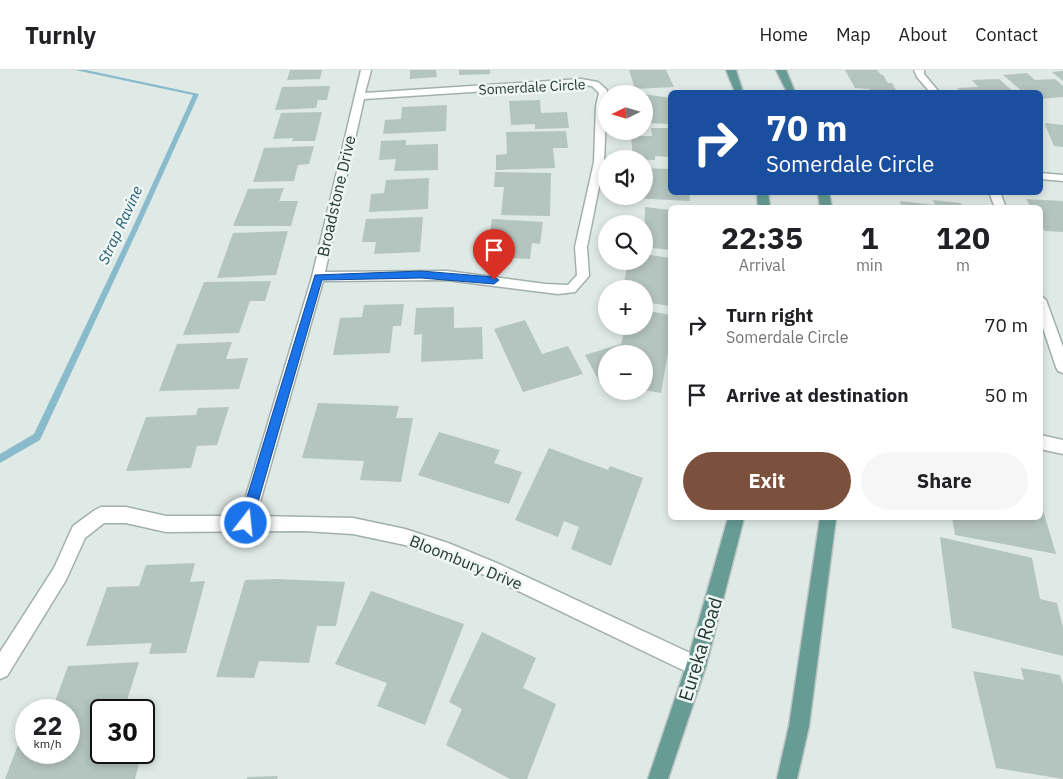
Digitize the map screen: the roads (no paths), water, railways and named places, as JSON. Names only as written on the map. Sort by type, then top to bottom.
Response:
[{"type":"main road","points":[[732,70],[738,90]]},
{"type":"main road","points":[[781,70],[790,90]]},
{"type":"main road","name":"Eureka Road","points":[[658,779],[696,666],[735,520]]},
{"type":"main road","points":[[787,779],[799,726],[828,520]]},
{"type":"street","name":"Broadstone Drive","points":[[246,523],[318,277],[366,70]]},
{"type":"street","points":[[919,70],[920,75],[934,90]]},
{"type":"street","name":"Somerdale Circle","points":[[318,277],[421,275],[466,277],[508,282],[550,291],[571,289],[583,276],[581,247],[599,162],[601,106],[604,92],[595,84],[581,82],[359,96]]},
{"type":"street","points":[[1043,176],[1063,178]]},
{"type":"street","points":[[1043,309],[1063,367]]},
{"type":"street","points":[[1043,443],[1063,447]]},
{"type":"street","name":"Bloombury Drive","points":[[0,669],[60,574],[79,532],[101,515],[126,515],[166,524],[304,522],[353,526],[405,536],[448,551],[493,570],[696,666]]},
{"type":"waterway","name":"Strap Ravine","points":[[0,459],[37,437],[196,94],[78,70]]}]
